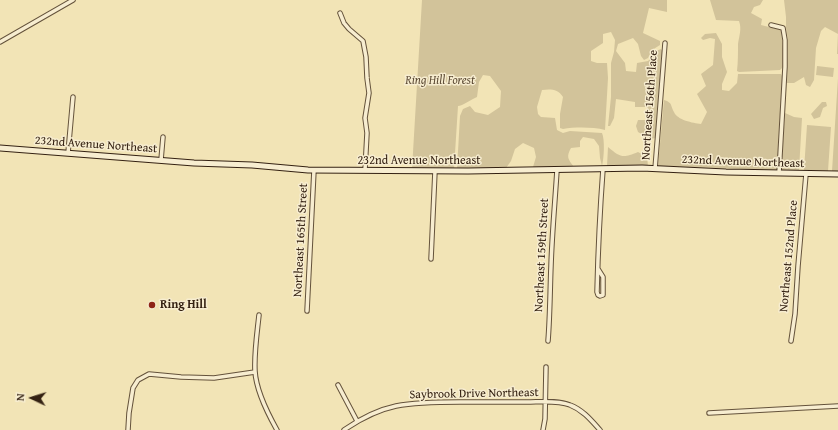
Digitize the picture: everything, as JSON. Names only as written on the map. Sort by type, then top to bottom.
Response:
[{"type":"street","points":[[0,42],[73,0]]},
{"type":"street","points":[[340,13],[344,24],[363,41],[365,46],[369,93],[365,113],[367,133],[365,170]]},
{"type":"street","points":[[771,25],[783,28],[785,40],[785,72],[779,173]]},
{"type":"street","name":"Northeast 156th Place","points":[[655,169],[665,44]]},
{"type":"street","points":[[68,153],[73,97]]},
{"type":"street","points":[[161,160],[163,137]]},
{"type":"street","name":"232nd Avenue Northeast","points":[[0,148],[194,163],[252,165],[314,170],[422,168],[435,171],[603,168],[838,174]]},
{"type":"street","points":[[598,269],[603,277],[603,295],[600,296],[598,295],[598,269],[600,203],[603,168]]},
{"type":"street","name":"Northeast 165th Street","points":[[307,311],[314,170]]},
{"type":"street","name":"Northeast 159th Street","points":[[548,341],[550,320],[551,254],[557,170]]},
{"type":"street","points":[[431,258],[435,171]]},
{"type":"street","name":"Northeast 152nd Place","points":[[790,341],[794,314],[806,174]]},
{"type":"street","points":[[259,315],[255,372],[263,401],[277,430]]},
{"type":"street","points":[[543,430],[546,402],[546,367]]},
{"type":"street","points":[[128,430],[133,388],[138,380],[149,374],[214,378],[255,372]]},
{"type":"street","points":[[338,385],[357,421]]},
{"type":"street","name":"Saybrook Drive Northeast","points":[[344,430],[357,421],[375,412],[396,406],[420,403],[546,402],[569,404],[583,412],[600,430]]},
{"type":"street","points":[[709,413],[838,406]]},
{"type":"green space","name":"Ring Hill Forest","points":[[422,0],[667,0],[667,12],[649,8],[643,33],[660,41],[660,45],[652,50],[648,58],[644,60],[641,56],[638,44],[633,38],[618,44],[616,51],[625,63],[626,71],[636,72],[637,63],[648,61],[656,51],[661,49],[663,52],[656,138],[650,139],[638,132],[636,126],[638,120],[646,120],[650,112],[646,107],[635,107],[635,102],[616,99],[614,118],[610,126],[608,126],[611,97],[611,63],[615,40],[611,32],[603,34],[603,43],[591,51],[591,61],[597,63],[607,63],[608,78],[605,130],[590,128],[560,128],[560,114],[563,97],[559,92],[554,90],[542,90],[537,107],[538,114],[541,117],[555,118],[557,130],[563,133],[570,131],[602,133],[604,149],[602,166],[599,146],[594,139],[583,137],[580,141],[580,147],[571,148],[568,156],[574,167],[533,167],[536,157],[534,148],[523,143],[515,149],[511,161],[506,168],[457,169],[460,116],[463,109],[470,106],[475,112],[488,115],[500,107],[501,91],[490,76],[483,75],[479,82],[477,97],[458,106],[454,169],[412,169]]},
{"type":"green space","points":[[710,0],[763,0],[760,5],[754,7],[751,13],[762,19],[761,25],[781,30],[784,59],[783,67],[780,70],[737,71],[740,30],[739,21],[716,20]]},
{"type":"green space","points":[[784,0],[838,0],[838,34],[825,27],[821,31],[816,48],[814,80],[810,87],[806,85],[804,77],[794,83],[787,83],[788,40]]},
{"type":"green space","points":[[716,33],[722,44],[722,57],[727,72],[722,84],[722,90],[729,91],[737,83],[738,74],[781,74],[783,78],[779,126],[778,170],[658,166],[664,100],[670,103],[678,117],[690,122],[701,124],[707,112],[697,94],[706,86],[701,74],[713,65],[715,39],[710,38],[703,40],[701,38],[705,34]]},
{"type":"green space","points":[[817,66],[834,68],[833,77],[816,75]]},
{"type":"green space","points":[[838,78],[838,171],[832,171]]},
{"type":"green space","points":[[822,102],[826,102],[827,106],[823,108],[820,117],[814,119],[811,114]]},
{"type":"green space","points":[[785,113],[794,117],[802,118],[799,170],[781,170]]},
{"type":"green space","points":[[807,125],[831,127],[828,171],[804,170]]},
{"type":"green space","points":[[608,147],[622,156],[638,152],[647,157],[648,166],[607,166]]},
{"type":"place","name":"Ring Hill","points":[[152,305]]}]
